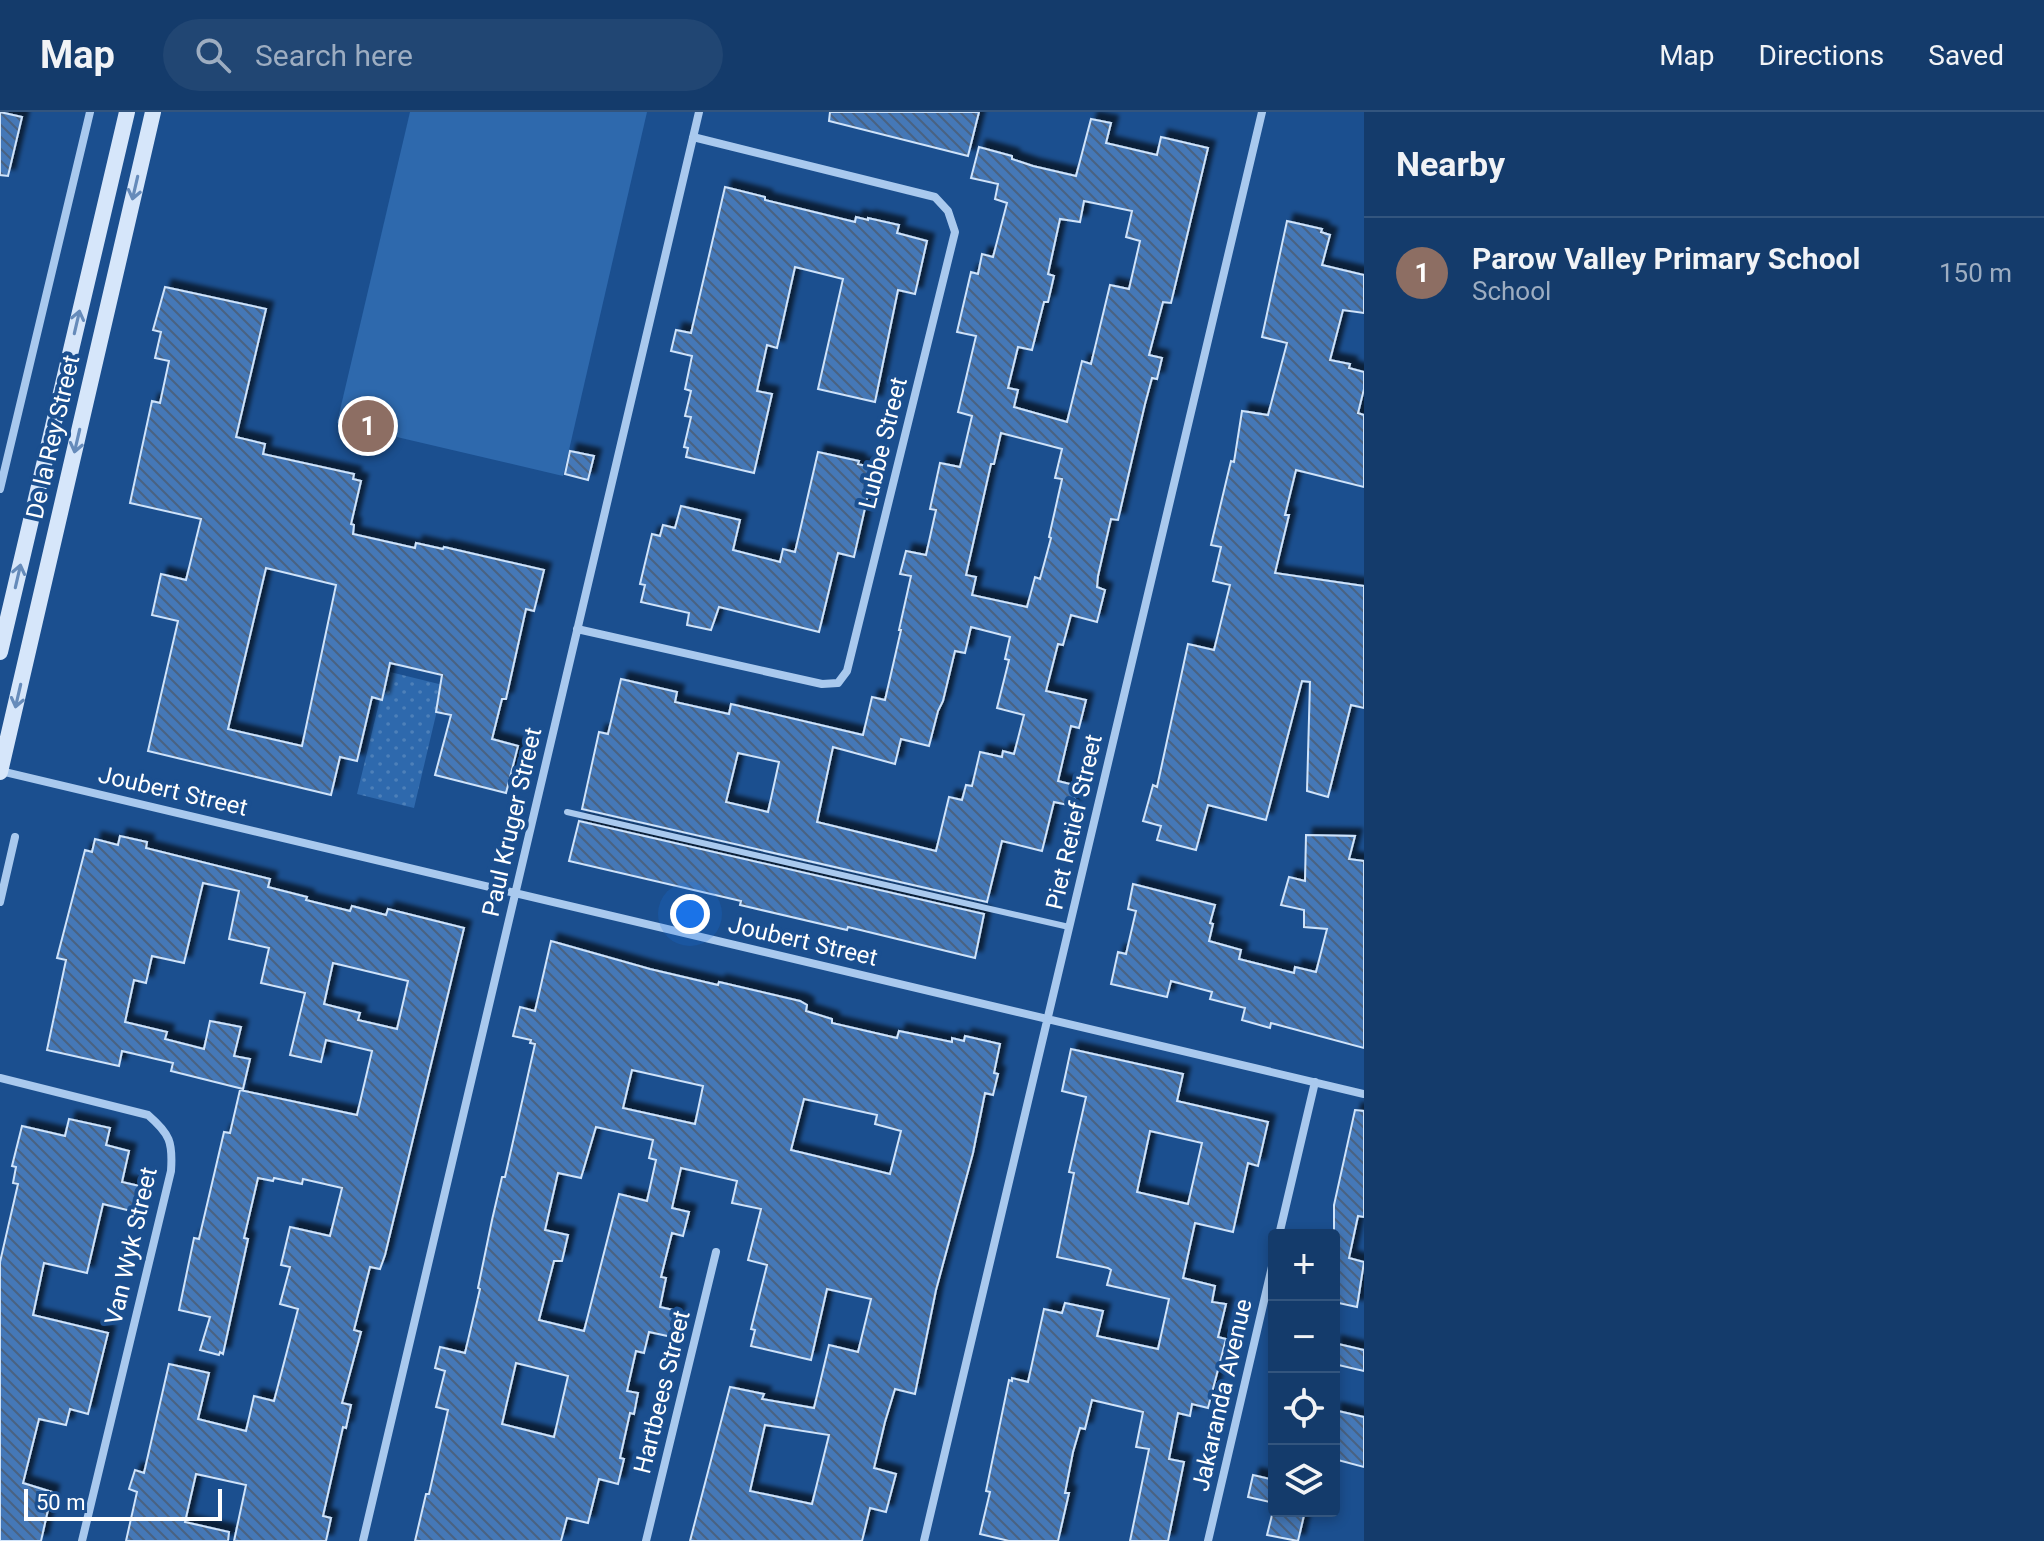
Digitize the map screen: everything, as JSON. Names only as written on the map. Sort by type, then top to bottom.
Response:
[{"type":"main road","name":"De la Rey Street","points":[[0,652],[127,112]]},
{"type":"main road","name":"De la Rey Street","points":[[0,771],[153,112]]},
{"type":"street","name":"De la Rey Street","points":[[0,489],[90,112]]},
{"type":"street","name":"Paul Kruger Street","points":[[363,1541],[699,112]]},
{"type":"street","name":"Piet Retief Street","points":[[924,1541],[1262,112]]},
{"type":"street","name":"Lubbe Street","points":[[577,629],[822,684],[838,683],[847,671],[955,232],[948,211],[935,197],[693,137]]},
{"type":"street","name":"Joubert Street","points":[[0,771],[1364,1094]]},
{"type":"street","points":[[0,902],[15,837]]},
{"type":"street","name":"Van Wyk Street","points":[[0,1078],[148,1115],[165,1130],[172,1149],[171,1171],[82,1541]]},
{"type":"street","points":[[1280,1229],[1315,1082]]},
{"type":"street","name":"Hartbees Street","points":[[646,1541],[716,1252]]},
{"type":"street","name":"Jakaranda Avenue","points":[[1208,1541],[1268,1284]]},
{"type":"lane","points":[[567,812],[1069,927]]},
{"type":"shaded area","points":[[410,112],[647,112],[563,476],[337,423]]},
{"type":"shaded area","points":[[386,671],[443,685],[414,808],[357,794],[382,699]]},
{"type":"building","points":[[0,112],[22,117],[8,176],[0,175]]},
{"type":"building","points":[[830,112],[979,112],[968,156],[829,121]]},
{"type":"building","points":[[1091,119],[1111,123],[1106,143],[1157,155],[1161,137],[1208,148],[1171,303],[1163,302],[1149,355],[1162,358],[1157,379],[1152,378],[1118,520],[1111,519],[1098,576],[1097,587],[1105,590],[1097,622],[1071,615],[1063,645],[1058,644],[1046,691],[1086,700],[1079,728],[1071,726],[1058,781],[1078,786],[1073,806],[1054,802],[1042,851],[1002,841],[987,902],[582,809],[599,732],[608,734],[621,679],[677,692],[675,702],[729,714],[731,704],[863,735],[872,697],[885,700],[911,576],[900,574],[906,551],[926,555],[936,510],[930,509],[940,463],[960,467],[972,416],[958,412],[976,336],[957,332],[971,272],[978,274],[982,254],[993,257],[1007,203],[995,199],[998,184],[971,178],[979,147],[1012,156],[1012,159],[1033,166],[1076,176]],"holes":[[[1084,201],[1132,211],[1126,237],[1140,241],[1129,289],[1110,285],[1091,364],[1082,361],[1067,422],[1014,407],[1018,390],[1008,388],[1018,347],[1032,350],[1044,302],[1048,302],[1054,276],[1048,274],[1060,219],[1080,222]],[[1001,433],[1062,449],[1055,478],[1062,479],[1051,538],[1040,579],[1035,577],[1027,607],[972,595],[976,577],[966,575],[991,464],[994,464]],[[971,627],[1010,637],[1005,659],[1009,660],[997,708],[1024,715],[1014,754],[1003,751],[1002,757],[980,752],[972,786],[966,785],[962,800],[949,797],[936,851],[817,822],[833,747],[895,764],[901,739],[929,746],[955,651],[965,653]],[[738,753],[779,762],[768,812],[726,802]]]},
{"type":"building","points":[[725,187],[855,222],[856,217],[899,225],[897,233],[927,241],[915,294],[898,290],[875,402],[818,389],[843,279],[795,267],[777,348],[767,345],[757,391],[772,394],[754,473],[686,457],[688,448],[684,447],[691,417],[685,416],[691,391],[685,389],[692,356],[671,351],[676,330],[691,333]]},
{"type":"building","points":[[1287,221],[1322,229],[1321,232],[1330,235],[1322,265],[1364,275],[1364,313],[1343,310],[1330,360],[1350,364],[1349,368],[1364,372],[1364,389],[1358,413],[1364,415],[1364,487],[1296,470],[1275,573],[1364,586],[1364,708],[1351,705],[1328,797],[1307,791],[1310,682],[1302,681],[1266,820],[1208,805],[1196,850],[1157,840],[1161,826],[1143,821],[1153,785],[1157,787],[1188,644],[1214,650],[1230,585],[1213,581],[1221,547],[1211,545],[1231,461],[1234,462],[1242,411],[1268,415],[1287,343],[1262,337]]},
{"type":"building","points":[[165,287],[266,309],[236,437],[265,444],[263,454],[354,474],[353,479],[361,481],[351,524],[354,525],[353,534],[415,548],[416,543],[444,547],[544,570],[534,611],[526,609],[506,699],[502,699],[492,739],[518,746],[506,793],[435,775],[451,715],[436,712],[442,675],[390,663],[382,700],[372,697],[357,761],[340,757],[331,795],[148,751],[178,621],[152,615],[161,574],[186,580],[201,519],[130,503],[152,401],[160,403],[169,361],[155,358],[161,332],[153,330]],"holes":[[[266,568],[336,585],[302,746],[228,729]]]},
{"type":"building","points":[[570,451],[594,456],[588,480],[565,474]]},
{"type":"building","points":[[818,452],[859,461],[858,464],[874,468],[854,557],[838,553],[819,632],[719,607],[711,630],[687,625],[689,613],[641,602],[645,585],[640,584],[652,534],[660,536],[663,525],[675,528],[681,506],[740,520],[733,550],[780,562],[783,549],[795,552]]},
{"type":"building","points":[[579,821],[984,914],[975,958],[740,905],[741,901],[569,861]]},
{"type":"building","points":[[1306,835],[1355,836],[1349,859],[1364,861],[1364,1048],[1271,1023],[1270,1028],[1242,1020],[1245,1008],[1210,999],[1212,992],[1171,981],[1167,997],[1111,984],[1118,952],[1126,954],[1136,911],[1128,909],[1133,884],[1215,905],[1209,941],[1241,950],[1239,959],[1294,973],[1295,967],[1316,972],[1327,929],[1304,927],[1304,910],[1281,905],[1289,877],[1305,881]]},
{"type":"building","points":[[120,836],[147,842],[146,848],[270,879],[268,887],[350,911],[352,906],[386,915],[388,909],[464,928],[385,1255],[380,1269],[370,1267],[354,1330],[361,1332],[342,1403],[351,1405],[323,1516],[331,1518],[326,1541],[234,1541],[246,1485],[196,1474],[185,1522],[229,1532],[228,1541],[126,1541],[137,1492],[129,1489],[135,1470],[144,1473],[169,1364],[209,1373],[198,1419],[246,1431],[254,1396],[274,1401],[298,1309],[280,1304],[290,1267],[281,1265],[290,1227],[330,1236],[342,1188],[303,1179],[302,1184],[258,1178],[223,1354],[200,1350],[210,1317],[179,1310],[194,1238],[199,1239],[224,1132],[230,1133],[240,1090],[357,1115],[372,1051],[326,1040],[321,1062],[290,1055],[305,993],[261,983],[269,948],[229,939],[239,891],[203,883],[184,963],[152,956],[146,983],[134,980],[125,1022],[167,1032],[165,1039],[204,1049],[210,1021],[241,1027],[234,1056],[250,1059],[243,1089],[171,1071],[173,1063],[122,1051],[119,1066],[47,1050],[66,960],[57,958],[85,850],[92,852],[95,839],[118,845]],"holes":[[[333,963],[408,981],[397,1029],[358,1020],[360,1013],[324,1004]]]},
{"type":"building","points":[[551,941],[650,969],[800,1001],[807,1005],[806,1011],[832,1019],[832,1023],[897,1038],[899,1031],[952,1042],[952,1038],[964,1041],[965,1036],[1000,1044],[993,1095],[985,1093],[973,1153],[936,1290],[915,1394],[895,1389],[885,1422],[874,1468],[896,1474],[886,1512],[870,1508],[862,1541],[690,1541],[730,1387],[764,1394],[762,1399],[814,1408],[829,1345],[858,1352],[871,1299],[827,1289],[811,1360],[751,1346],[755,1330],[751,1329],[767,1265],[748,1260],[761,1209],[732,1203],[737,1181],[681,1168],[672,1208],[689,1212],[683,1236],[672,1233],[661,1277],[666,1278],[660,1307],[678,1311],[672,1337],[649,1332],[644,1353],[636,1351],[627,1391],[638,1393],[620,1458],[624,1459],[618,1484],[599,1479],[588,1523],[567,1518],[561,1541],[415,1541],[448,1410],[436,1407],[445,1371],[435,1368],[440,1347],[465,1353],[492,1220],[502,1177],[505,1177],[535,1044],[513,1036],[520,1007],[535,1011]],"holes":[[[632,1070],[703,1086],[695,1124],[623,1108]],[[804,1099],[877,1115],[875,1124],[901,1131],[890,1174],[791,1150]],[[596,1127],[653,1140],[649,1158],[656,1160],[647,1201],[619,1194],[584,1331],[539,1320],[554,1261],[562,1261],[568,1235],[545,1230],[558,1173],[581,1178]],[[516,1363],[568,1376],[554,1437],[502,1424]],[[765,1425],[829,1435],[812,1504],[750,1491]]]},
{"type":"building","points":[[1071,1049],[1183,1074],[1177,1101],[1268,1122],[1258,1166],[1248,1163],[1233,1232],[1195,1223],[1183,1278],[1215,1286],[1212,1302],[1226,1304],[1218,1337],[1226,1339],[1208,1408],[1192,1404],[1190,1416],[1178,1413],[1169,1459],[1184,1462],[1168,1541],[1130,1541],[1149,1449],[1136,1447],[1143,1412],[1092,1400],[1085,1429],[1080,1428],[1073,1452],[1065,1493],[1069,1493],[1058,1541],[1009,1541],[980,1534],[1009,1380],[1028,1382],[1044,1309],[1062,1313],[1065,1303],[1103,1311],[1097,1336],[1158,1349],[1169,1299],[1107,1285],[1111,1270],[1108,1268],[1057,1257],[1074,1173],[1069,1172],[1086,1097],[1062,1091]],"holes":[[[1150,1131],[1202,1143],[1188,1204],[1137,1192]]]},
{"type":"building","points":[[1355,1110],[1364,1111],[1364,1217],[1358,1216],[1349,1258],[1364,1262],[1357,1307],[1340,1303],[1340,1229],[1334,1229],[1334,1205]]},
{"type":"building","points":[[69,1119],[110,1128],[106,1145],[129,1151],[122,1182],[144,1187],[139,1213],[103,1204],[87,1273],[44,1263],[33,1315],[108,1333],[88,1414],[70,1409],[66,1425],[39,1419],[23,1483],[52,1492],[41,1541],[0,1541],[0,1262],[18,1184],[13,1183],[16,1167],[12,1166],[22,1126],[65,1136]]},
{"type":"building","points":[[1340,1344],[1364,1350],[1364,1371],[1340,1365]]},
{"type":"building","points":[[1340,1411],[1364,1417],[1364,1467],[1340,1461]]},
{"type":"building","points":[[1253,1475],[1268,1479],[1268,1502],[1248,1497]]},
{"type":"building","points":[[1272,1517],[1304,1517],[1298,1541],[1267,1535]]},
{"type":"place","name":"Parow Valley Primary School","points":[[368,426]]}]
